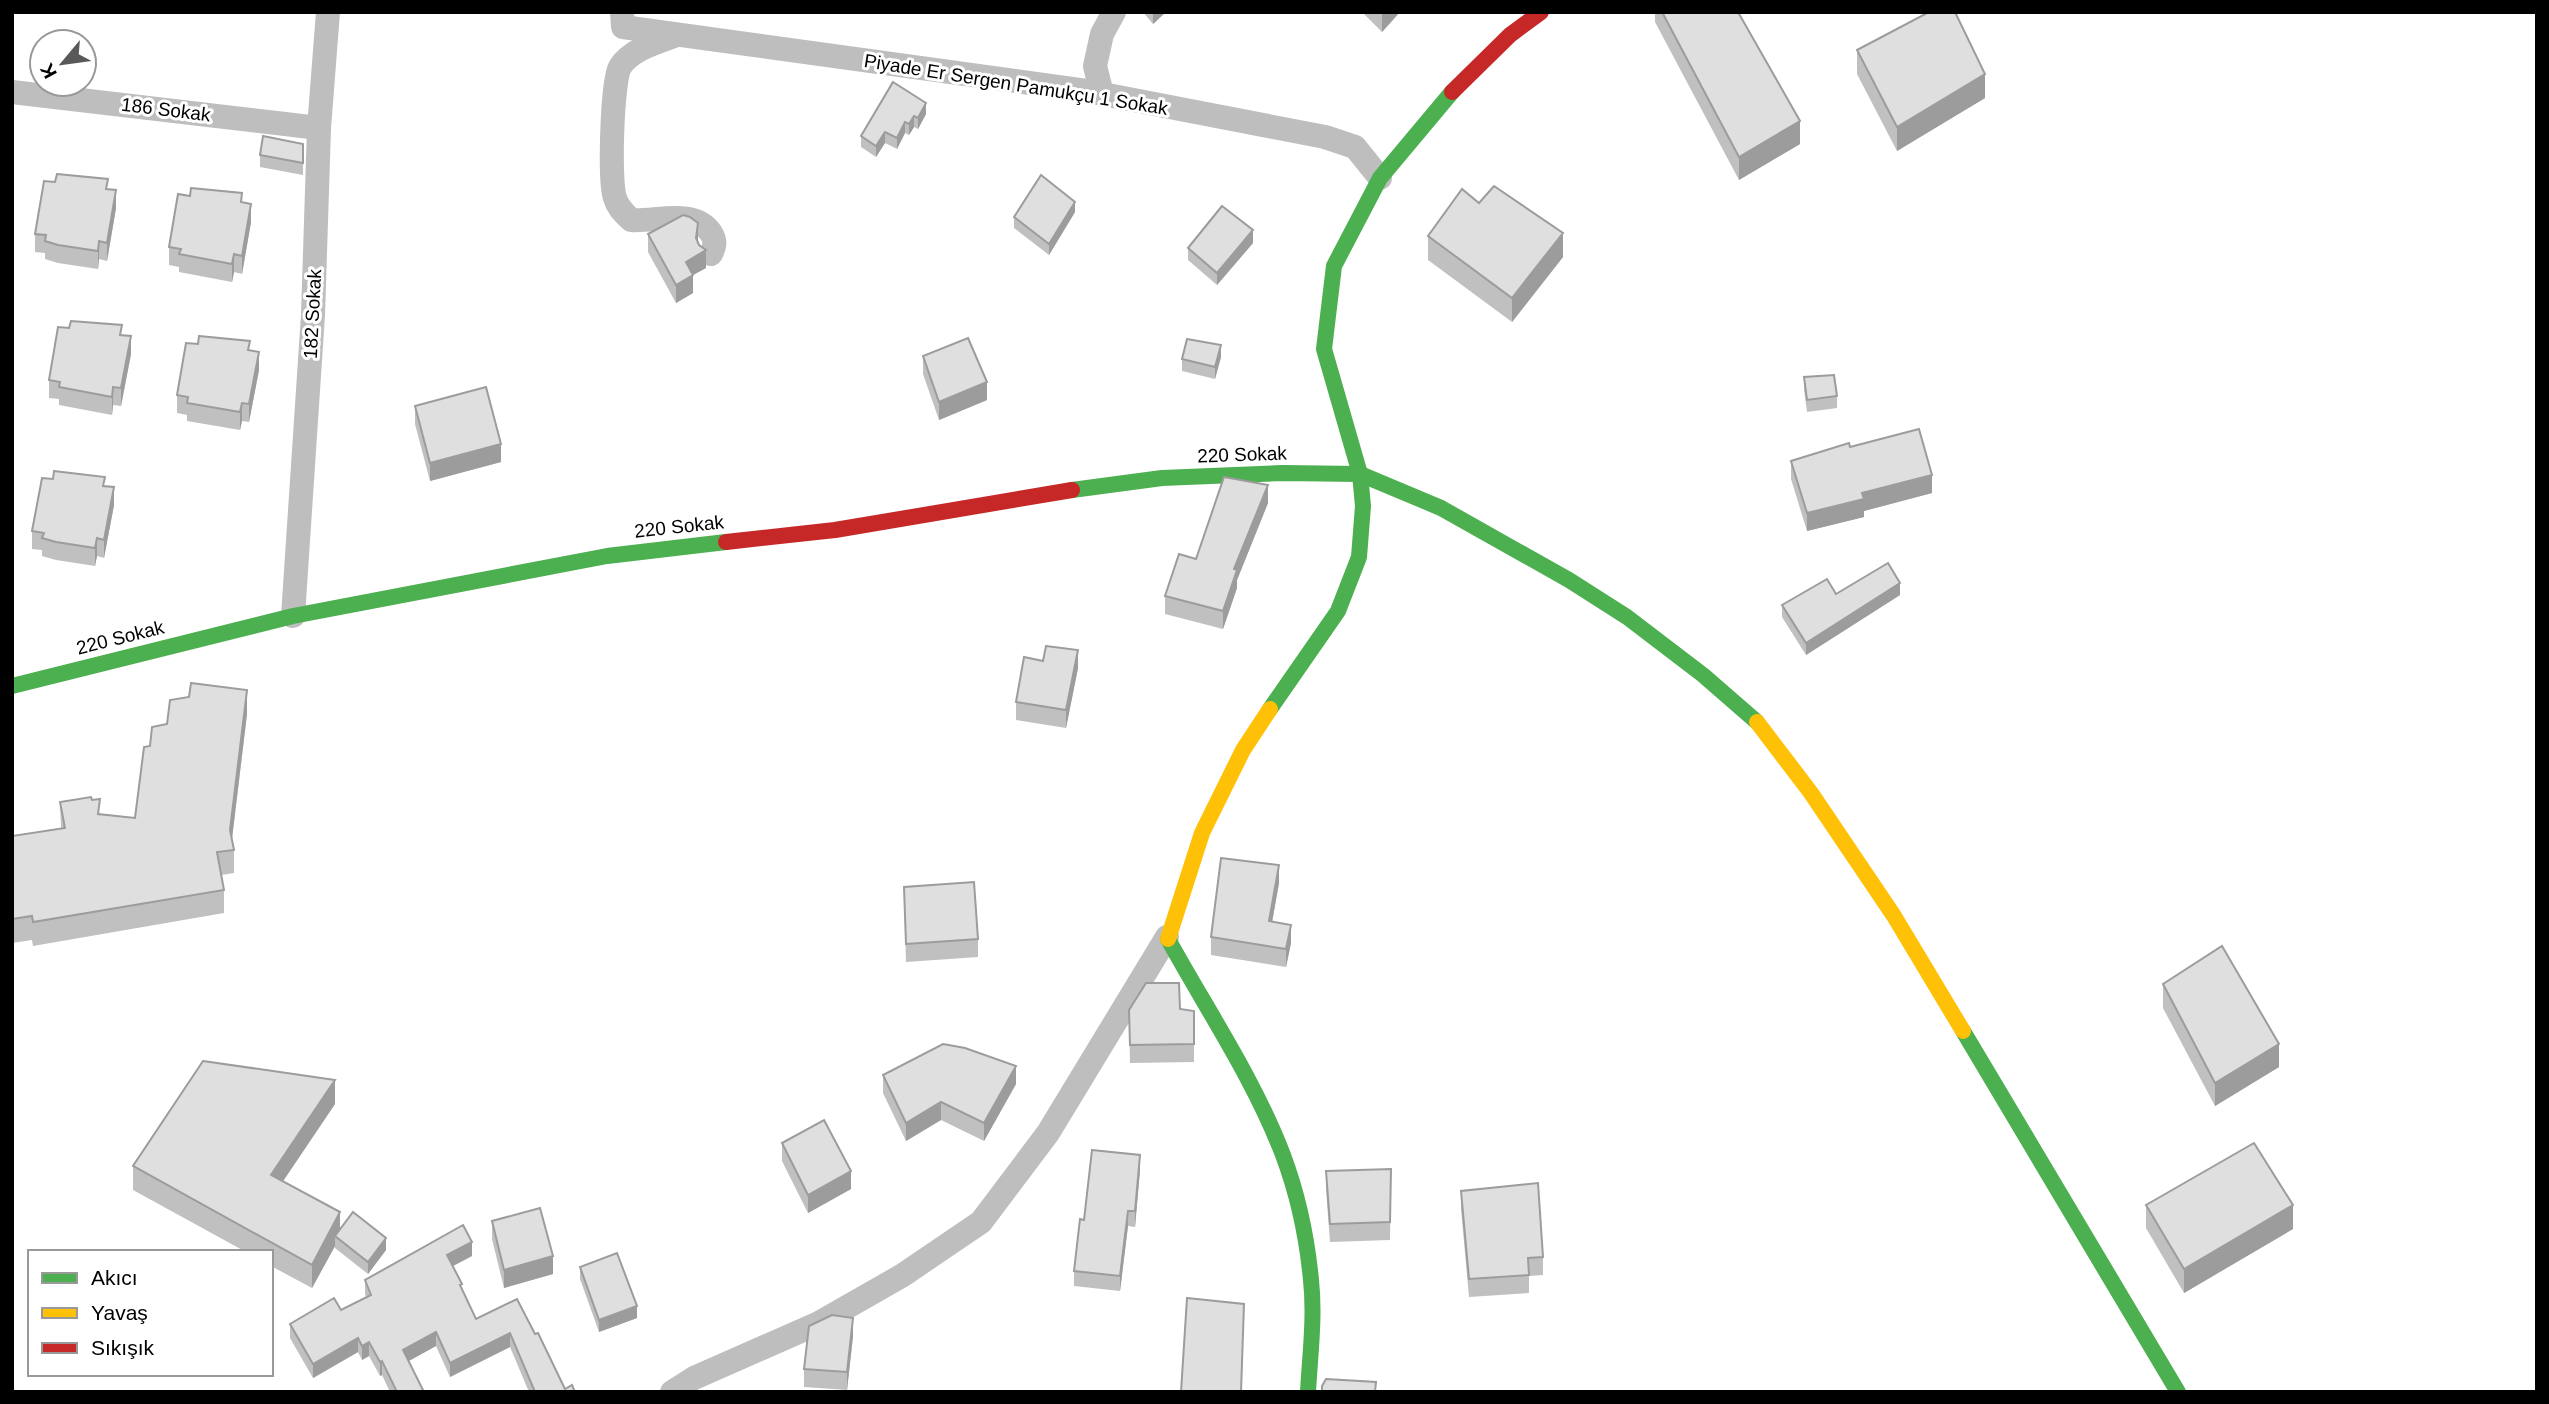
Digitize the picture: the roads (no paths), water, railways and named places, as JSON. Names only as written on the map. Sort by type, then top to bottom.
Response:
[{"type":"street","name":"182 Sokak","points":[[293,617],[313,316],[319,128],[328,12]]},
{"type":"street","points":[[1102,94],[1095,66],[1101,34],[1114,12]]},
{"type":"street","points":[[672,1392],[694,1378],[819,1323],[903,1275],[981,1222],[1048,1133],[1167,937],[1202,833],[1243,750],[1338,611],[1350,585],[1359,557],[1363,527],[1360,474],[1324,349],[1334,266],[1380,178],[1457,85],[1510,35],[1541,12]]},
{"type":"street","name":"Piyade Er Sergen Pamukçu 1 Sokak","points":[[622,20],[677,35],[1102,94],[1325,137],[1355,147],[1380,178]]},
{"type":"street","name":"Piyade Er Sergen Pamukçu 1 Sokak","points":[[677,35],[649,45],[620,68],[615,94],[612,169],[614,196],[620,210],[631,220],[672,218],[699,221],[713,236],[715,246],[711,254]]},
{"type":"street","name":"186 Sokak","points":[[12,92],[319,128]]},
{"type":"street","name":"220 Sokak","points":[[12,686],[293,617],[607,556],[835,530],[1121,482],[1282,472],[1360,474]]},
{"type":"street","points":[[1360,474],[1441,508],[1581,587],[1628,617],[1756,720],[1811,793],[1894,916],[2178,1392]]},
{"type":"street","points":[[1167,937],[1258,1100],[1286,1166],[1300,1210],[1311,1281],[1312,1331],[1308,1392]]}]
